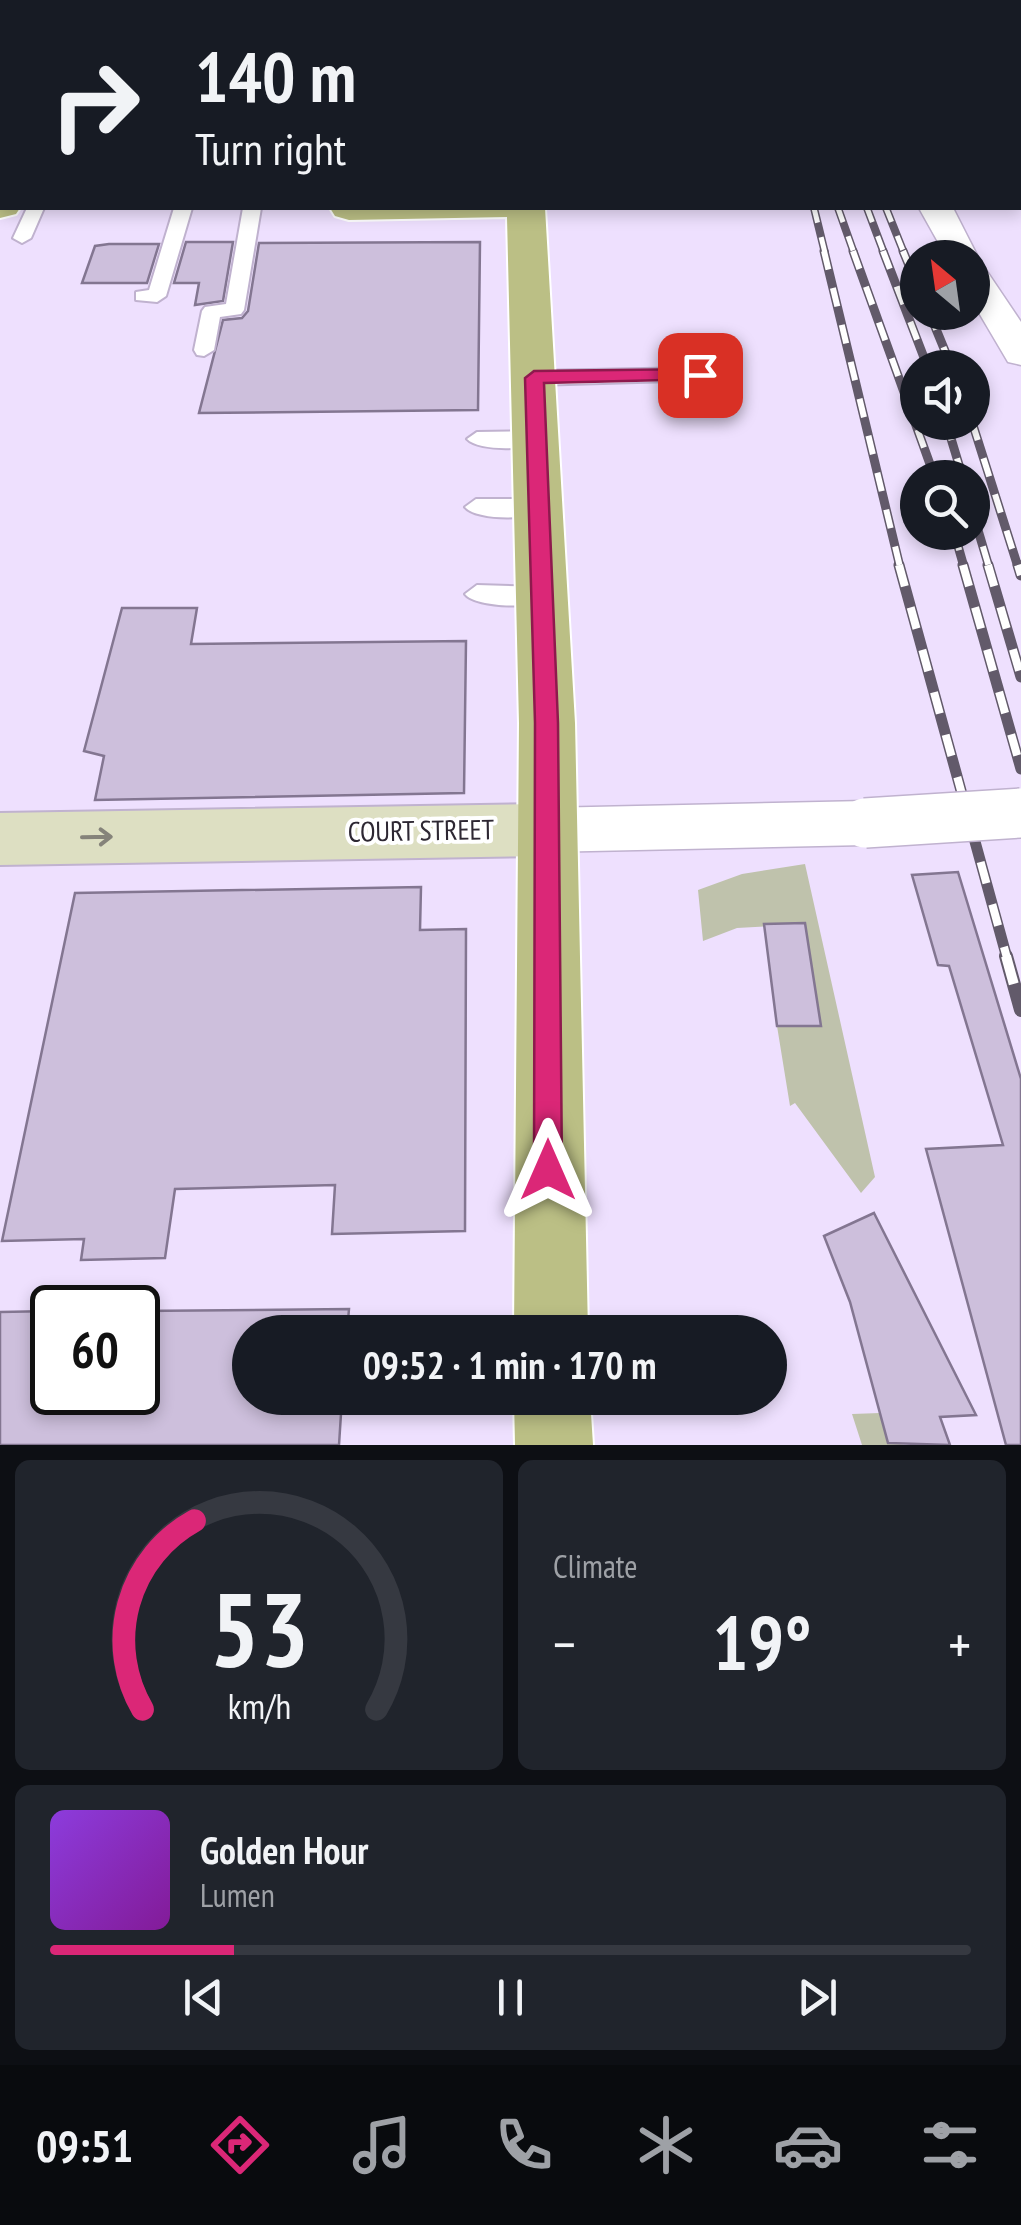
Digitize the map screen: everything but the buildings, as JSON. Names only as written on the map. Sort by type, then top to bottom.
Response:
[{"type":"main road","points":[[526,210],[547,723],[551,1315]]},
{"type":"main road","points":[[553,1415],[554,1445]]},
{"type":"street","points":[[937,210],[955,240]]},
{"type":"street","points":[[990,301],[1021,354]]},
{"type":"street","name":"COURT STREET","points":[[0,839],[864,823],[1021,813]]},
{"type":"lane","points":[[143,296],[157,296],[182,210]]},
{"type":"lane","points":[[204,350],[212,310],[234,310],[252,210]]},
{"type":"lane","points":[[534,378],[700,375]]},
{"type":"lane","points":[[478,439],[538,438]]},
{"type":"lane","points":[[476,507],[538,507]]},
{"type":"lane","points":[[476,594],[541,596]]},
{"type":"green space","points":[[805,864],[875,1177],[861,1193],[795,1103],[790,1106],[777,1026],[821,1025],[805,924],[737,928],[703,941],[698,890],[742,874]]},
{"type":"green space","points":[[880,1413],[888,1442],[906,1445],[862,1445],[852,1414]]},
{"type":"railway","points":[[814,210],[825,253]]},
{"type":"railway","points":[[839,210],[854,253]]},
{"type":"railway","points":[[868,210],[884,253]]},
{"type":"railway","points":[[887,210],[900,243]]},
{"type":"railway","points":[[824,251],[900,567]]},
{"type":"railway","points":[[853,251],[928,460]]},
{"type":"railway","points":[[883,251],[921,350]]},
{"type":"railway","points":[[936,330],[945,350]]},
{"type":"railway","points":[[951,440],[958,460]]},
{"type":"railway","points":[[978,440],[1018,567]]},
{"type":"railway","points":[[959,550],[964,567]]},
{"type":"railway","points":[[984,550],[989,567]]},
{"type":"railway","points":[[899,565],[1007,958]]},
{"type":"railway","points":[[963,565],[1021,769]]},
{"type":"railway","points":[[988,565],[1021,677]]},
{"type":"railway","points":[[1018,565],[1021,575]]},
{"type":"railway","points":[[1006,956],[1021,1010]]},
{"type":"route","points":[[548,1170],[544,864],[547,723],[534,378],[700,375]]}]
